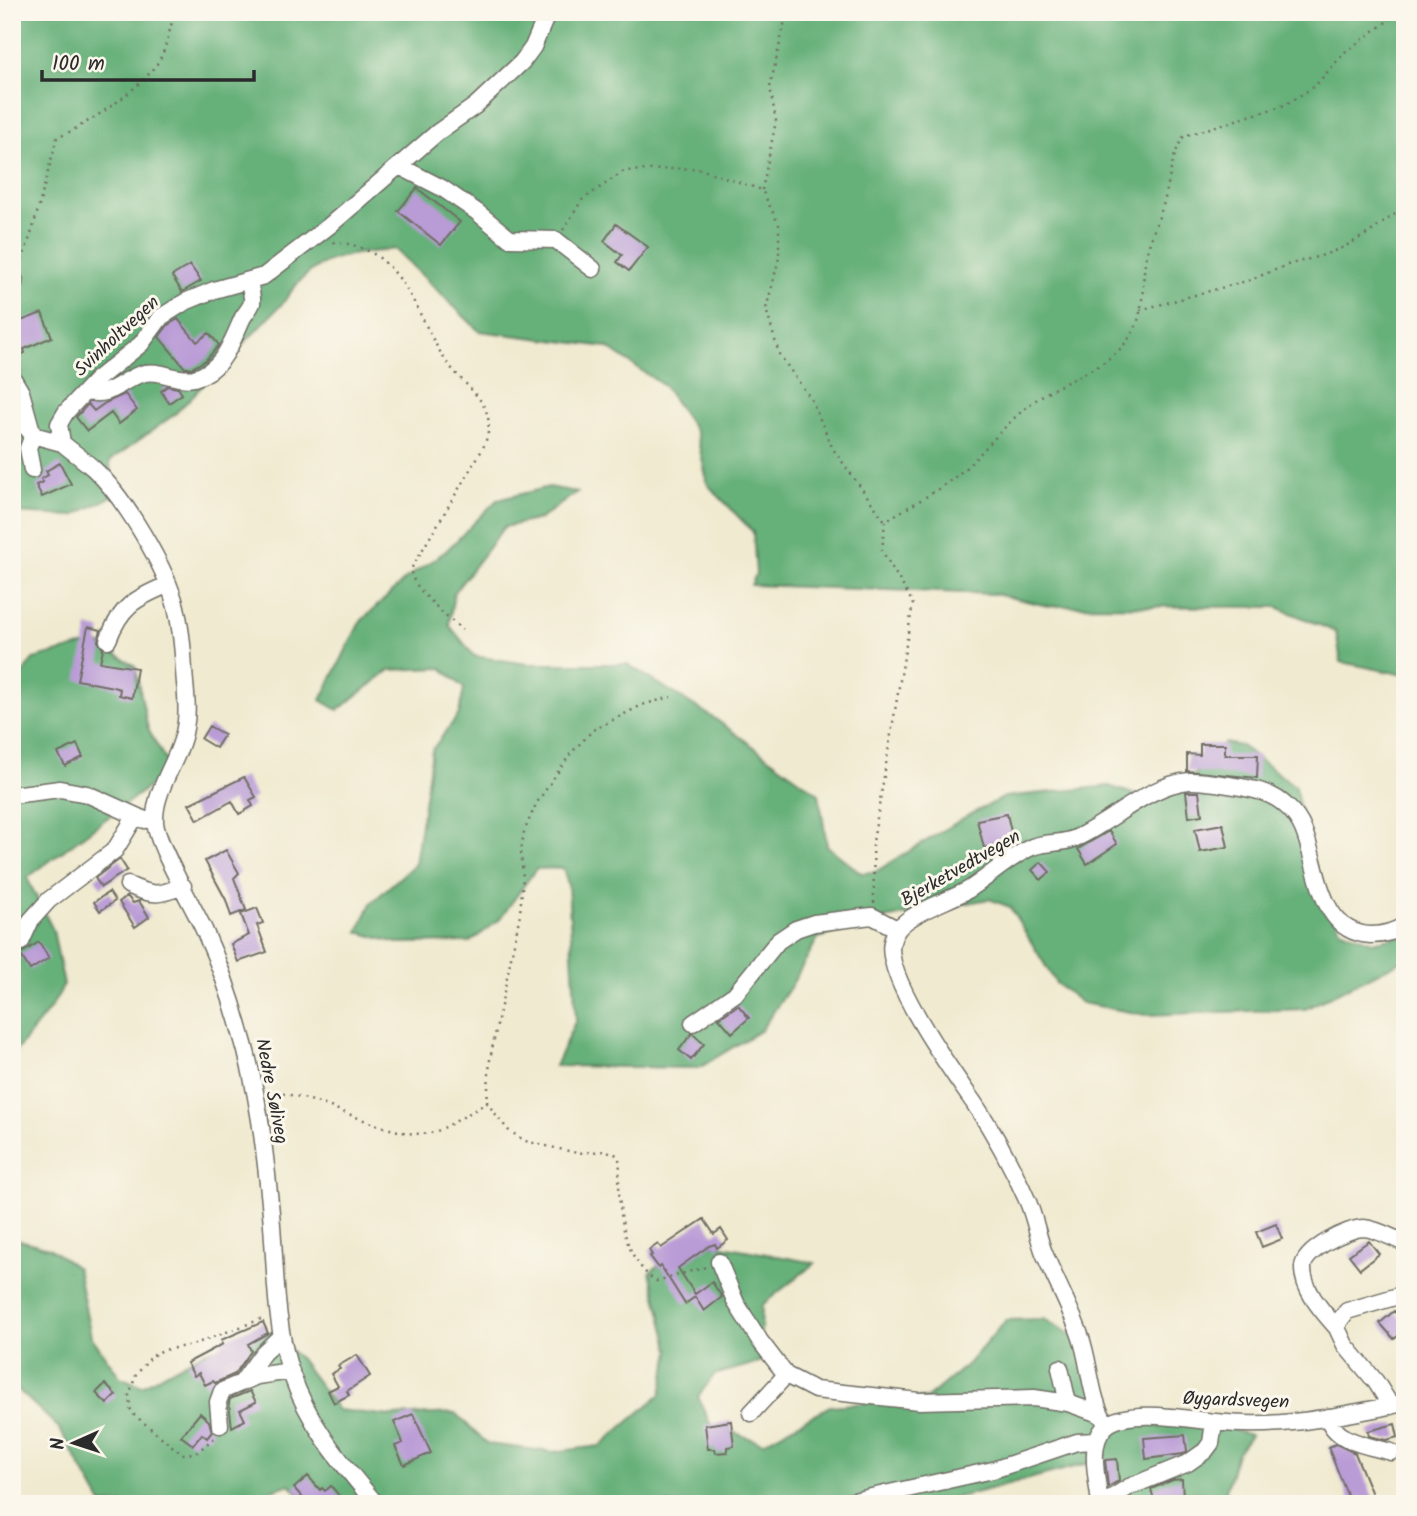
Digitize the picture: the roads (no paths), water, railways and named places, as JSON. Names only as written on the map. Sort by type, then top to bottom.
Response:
[{"type":"street","name":"Svinholtvegen","points":[[62,443],[59,424],[66,412],[96,380],[141,344],[161,317],[185,302],[214,290],[264,276],[438,132],[475,106],[522,62],[533,47],[548,12]]},
{"type":"street","points":[[399,166],[442,188],[510,239],[556,240],[593,269]]},
{"type":"street","points":[[86,392],[110,393],[139,374],[158,372],[183,379],[195,378],[205,372],[226,356],[233,344],[243,317],[253,301],[249,282]]},
{"type":"street","points":[[12,377],[21,392],[33,435],[28,448],[32,470]]},
{"type":"street","points":[[12,411],[33,435],[62,443],[95,470],[117,498],[163,571],[176,605],[182,638],[187,712],[181,743],[157,803],[154,824],[87,794],[60,789],[12,795]]},
{"type":"street","points":[[108,640],[123,610],[139,597],[167,584]]},
{"type":"street","name":"Bjerketvedtvegen","points":[[897,929],[910,918],[968,890],[1033,847],[1061,844],[1077,838],[1158,790],[1190,781],[1265,792],[1282,802],[1296,816],[1304,830],[1321,891],[1343,927],[1361,934],[1381,935],[1405,925]]},
{"type":"street","points":[[21,942],[31,920],[49,900],[115,850],[135,817]]},
{"type":"street","name":"Nedre Søliveg","points":[[154,824],[206,932],[240,1031],[255,1094],[271,1215],[278,1315],[291,1371],[309,1417],[337,1457],[376,1504]]},
{"type":"street","points":[[128,885],[153,894],[162,894],[183,886]]},
{"type":"street","points":[[693,1023],[735,994],[778,941],[796,929],[814,923],[873,916],[897,929],[890,954],[897,976],[941,1055],[983,1117],[1012,1168],[1029,1205],[1053,1275],[1081,1338],[1103,1419],[1096,1441],[1100,1504],[1129,1488],[1188,1463],[1205,1451],[1210,1443],[1214,1422]]},
{"type":"street","points":[[1398,1404],[1345,1345],[1338,1328],[1322,1310],[1303,1274],[1303,1264],[1320,1245],[1360,1228],[1405,1243]]},
{"type":"street","points":[[719,1262],[736,1303],[760,1341],[786,1375],[815,1390],[919,1401],[1034,1398],[1068,1403],[1103,1419]]},
{"type":"street","points":[[1338,1328],[1347,1311],[1405,1294]]},
{"type":"street","points":[[242,1382],[263,1353],[281,1336]]},
{"type":"street","points":[[1060,1368],[1068,1403]]},
{"type":"street","points":[[220,1425],[220,1393],[264,1374],[291,1371]]},
{"type":"street","points":[[751,1413],[786,1375]]},
{"type":"street","name":"Øygardsvegen","points":[[1103,1419],[1150,1416],[1268,1426],[1398,1404]]},
{"type":"street","points":[[1328,1417],[1330,1427],[1337,1434],[1391,1452]]},
{"type":"street","points":[[840,1504],[993,1470],[1077,1442],[1096,1441]]}]
